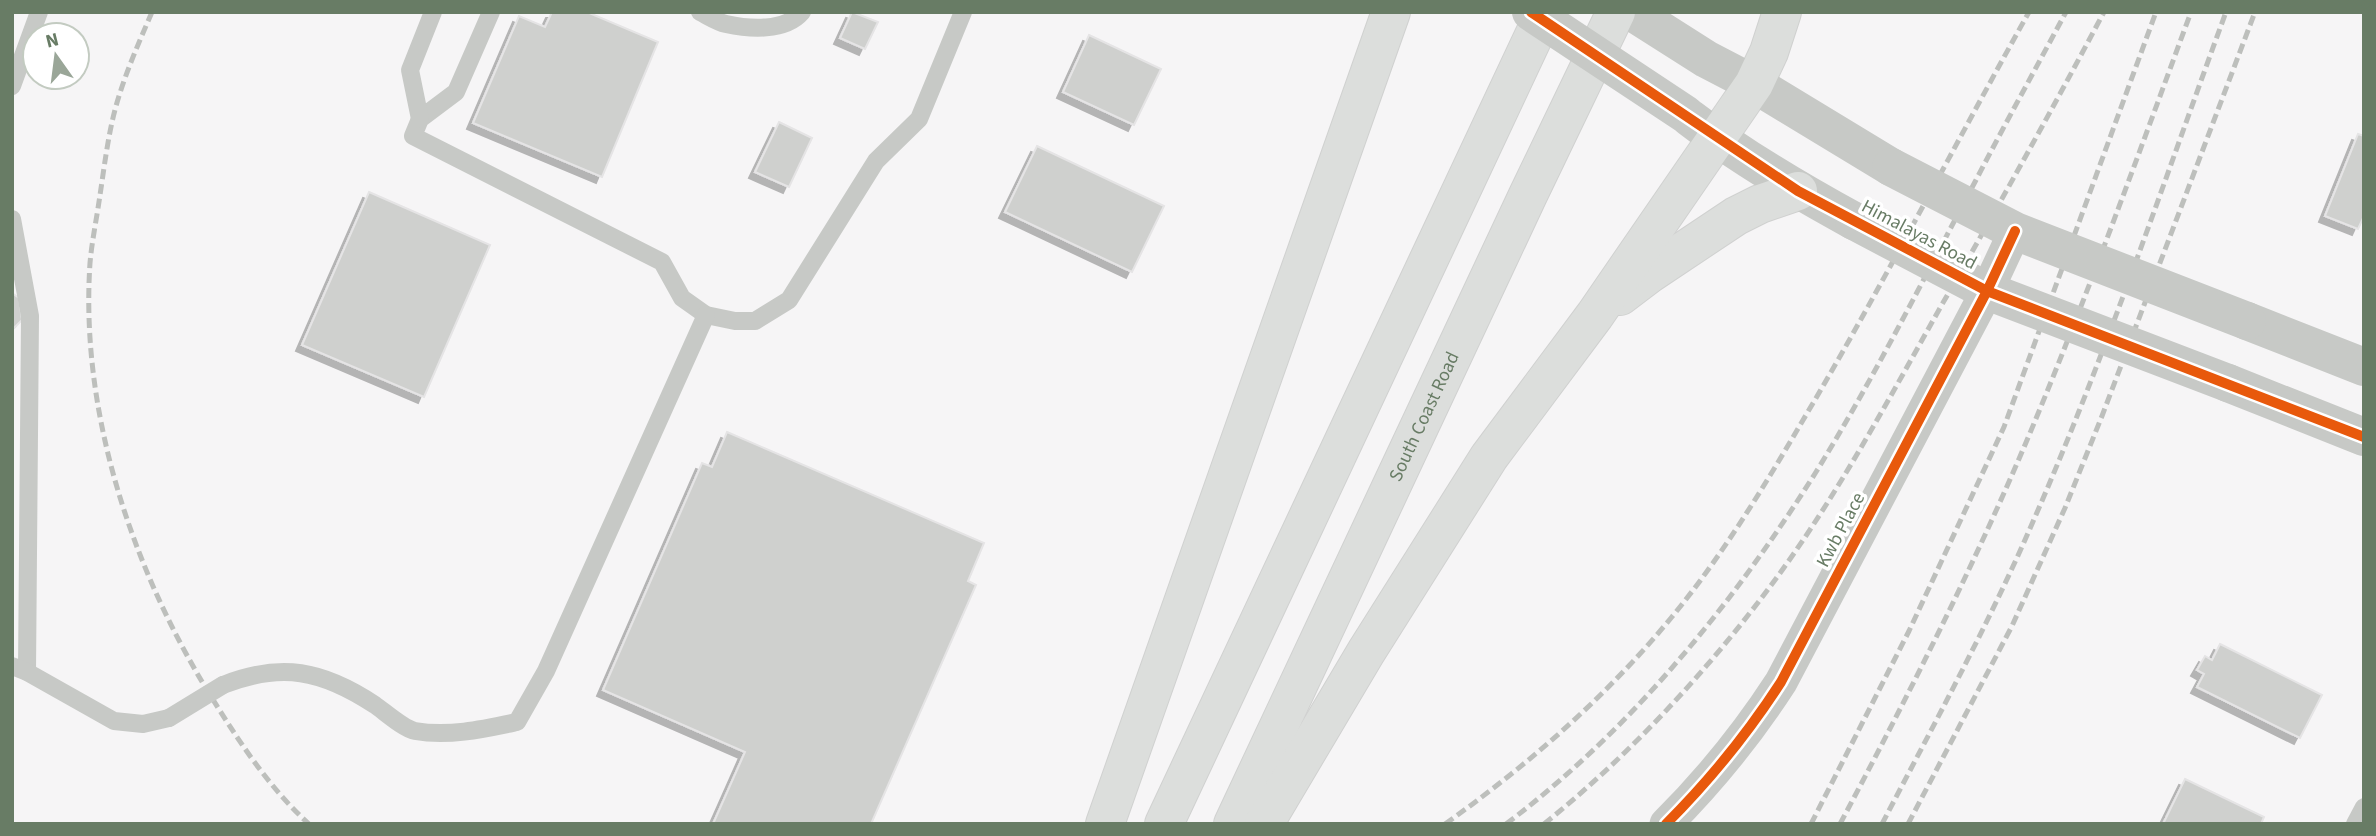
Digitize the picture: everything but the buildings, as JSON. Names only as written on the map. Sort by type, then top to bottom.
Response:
[{"type":"main road","points":[[1105,824],[1391,12]]},
{"type":"main road","points":[[1164,824],[1545,12]]},
{"type":"main road","name":"South Coast Road","points":[[1233,824],[1616,12]]},
{"type":"main road","points":[[1264,824],[1366,652],[1489,457],[1595,315],[1754,84],[1769,52],[1782,12]]},
{"type":"main road","points":[[1595,315],[1649,274],[1737,216],[1760,204],[1798,191]]},
{"type":"street","name":"Himalayas Road","points":[[1531,12],[1798,191],[1987,291],[2364,437]]},
{"type":"street","points":[[1632,12],[1706,59],[1754,84],[1891,167],[2015,231],[2364,366]]},
{"type":"street","name":"Kwb Place","points":[[1666,824],[1705,785],[1760,716],[1781,682],[1987,291],[2015,231]]},
{"type":"lane","points":[[12,86],[39,12]]},
{"type":"lane","points":[[420,119],[410,70],[433,12]]},
{"type":"lane","points":[[491,12],[457,92],[420,119],[413,136],[662,262],[682,298],[706,315],[734,321],[755,321],[789,300],[876,161],[919,119],[963,12]]},
{"type":"lane","points":[[700,12],[724,23],[770,28],[797,18],[802,12]]},
{"type":"lane","points":[[12,219],[30,316],[20,669],[114,721],[143,724],[169,718],[223,685],[249,674],[297,671],[328,680],[370,702],[413,731],[467,732],[517,722],[546,671],[706,315]]},
{"type":"lane","points":[[2355,824],[2364,807]]},
{"type":"railway","points":[[152,12],[130,64],[116,108],[91,254],[89,318],[93,374],[103,430],[116,485],[134,539],[180,642],[229,726],[280,794],[309,824]]},
{"type":"railway","points":[[1445,824],[1536,754],[1593,702],[1671,618],[1726,545],[1835,365],[2029,12]]},
{"type":"railway","points":[[1506,824],[1596,748],[1637,706],[1714,617],[1784,521],[1816,472],[1878,364],[2066,12]]},
{"type":"railway","points":[[1544,824],[1604,772],[1660,717],[1739,627],[1788,562],[1878,419],[2104,12]]},
{"type":"railway","points":[[1811,824],[1909,631],[2004,427],[2156,12]]},
{"type":"railway","points":[[1840,824],[1940,630],[2009,483],[2093,276],[2191,12]]},
{"type":"railway","points":[[1882,824],[1962,672],[2035,517],[2134,266],[2226,12]]},
{"type":"railway","points":[[1908,824],[2012,626],[2065,508],[2255,12]]},
{"type":"cycle path","points":[[1531,12],[1798,191],[1987,291],[2364,437]]},
{"type":"cycle path","points":[[1666,824],[1727,756],[1781,682],[1987,291],[2015,231]]}]
